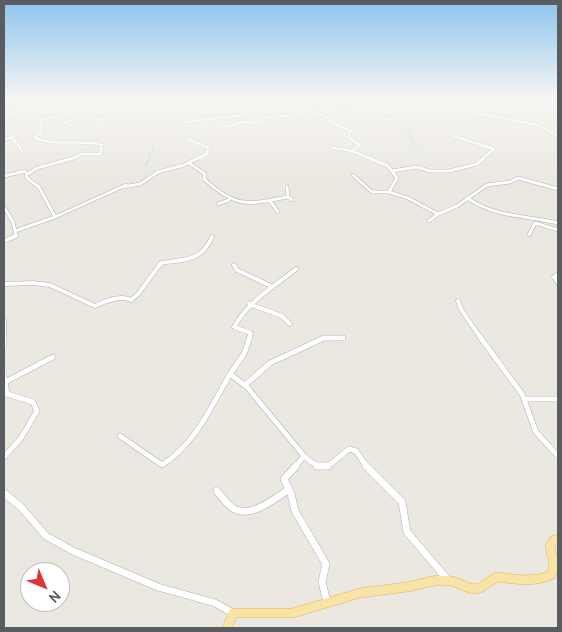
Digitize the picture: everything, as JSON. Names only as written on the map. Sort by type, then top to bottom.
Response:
[{"type":"main road","points":[[227,628],[233,613],[293,613],[360,593],[414,586],[438,580],[448,581],[472,589],[480,588],[496,577],[528,581],[541,580],[552,575],[554,565],[550,546],[554,540],[558,539]]},
{"type":"street","points":[[27,174],[37,168],[69,161],[82,154],[98,155],[102,152],[102,144],[41,141],[35,138],[42,132],[42,127]]},
{"type":"street","points":[[343,127],[352,131],[348,137],[360,145],[352,152]]},
{"type":"street","points":[[542,127],[558,136]]},
{"type":"street","points":[[392,171],[417,167],[430,171],[449,171],[477,164],[494,149],[453,136]]},
{"type":"street","points":[[4,140],[12,137],[22,151]]},
{"type":"street","points":[[121,187],[140,184],[158,172],[189,163],[207,154],[208,148],[188,139]]},
{"type":"street","points":[[333,148],[352,152],[388,166],[397,178],[389,192]]},
{"type":"street","points":[[189,163],[205,174],[204,179],[229,200],[236,203],[260,204],[288,197],[292,200]]},
{"type":"street","points":[[4,176],[25,171],[28,179],[39,187],[55,217]]},
{"type":"street","points":[[353,174],[370,191],[379,195],[389,192],[408,198],[438,214]]},
{"type":"street","points":[[429,221],[438,214],[457,206],[488,185],[510,182],[518,178],[558,189]]},
{"type":"street","points":[[15,231],[55,217],[126,185]]},
{"type":"street","points":[[287,188],[288,197]]},
{"type":"street","points":[[467,198],[484,210],[495,214],[558,223]]},
{"type":"street","points":[[218,204],[229,200]]},
{"type":"street","points":[[270,200],[278,212]]},
{"type":"street","points":[[4,207],[13,222],[16,236],[4,241]]},
{"type":"street","points":[[529,235],[535,223],[558,230]]},
{"type":"street","points":[[4,284],[33,283],[50,285],[95,306],[105,301],[127,298],[131,300],[138,294],[161,263],[184,260],[202,253],[208,247],[212,237]]},
{"type":"street","points":[[234,265],[237,270],[272,287]]},
{"type":"street","points":[[120,436],[162,465],[172,460],[200,425],[244,354],[250,333],[234,327],[249,304],[296,269]]},
{"type":"street","points":[[558,274],[554,277],[558,283]]},
{"type":"street","points":[[458,301],[462,311],[509,374],[524,399],[536,432],[558,456]]},
{"type":"street","points":[[249,304],[282,316],[290,324]]},
{"type":"street","points":[[4,320],[4,345]]},
{"type":"street","points":[[245,385],[270,363],[324,338],[343,338]]},
{"type":"street","points":[[4,456],[22,438],[37,411],[33,402],[7,394],[4,379],[53,357]]},
{"type":"street","points":[[230,374],[245,385],[313,465],[322,467],[328,465],[349,449],[356,451],[370,470],[402,502],[407,532],[448,581]]},
{"type":"street","points":[[524,399],[558,399]]},
{"type":"street","points":[[304,456],[284,479],[295,511],[326,564],[327,571],[323,577],[327,602]]},
{"type":"street","points":[[217,491],[233,509],[242,510],[264,506],[289,489]]},
{"type":"street","points":[[4,493],[21,507],[46,536],[73,550],[158,587],[215,602],[233,613]]},
{"type":"waterway","points":[[405,127],[417,148]]},
{"type":"waterway","points":[[146,166],[146,162],[151,159],[149,156],[153,151],[153,145]]}]
